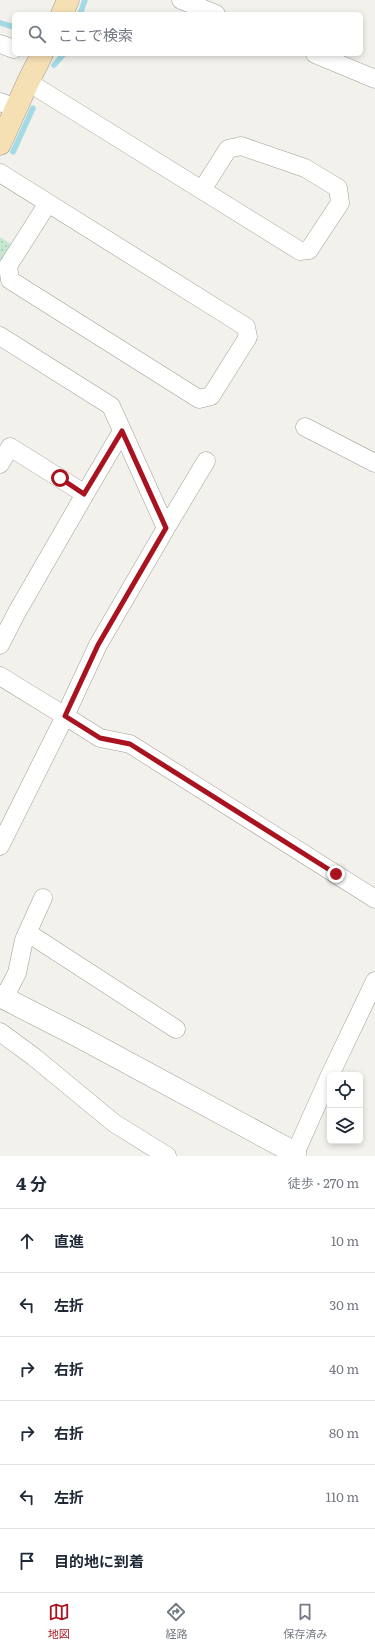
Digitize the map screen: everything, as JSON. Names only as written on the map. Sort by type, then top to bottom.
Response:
[{"type":"main road","points":[[0,144],[8,105],[28,82],[37,56]]},
{"type":"street","points":[[181,0],[211,12]]},
{"type":"street","points":[[0,44],[12,48]]},
{"type":"street","points":[[320,56],[375,79]]},
{"type":"street","points":[[28,82],[300,251],[309,250],[340,203],[338,188],[305,168],[241,146],[228,149],[202,190]]},
{"type":"street","points":[[0,173],[48,203],[246,327],[248,337],[211,396],[199,399],[10,280],[8,266],[48,203]]},
{"type":"street","points":[[0,336],[112,406],[166,528]]},
{"type":"street","points":[[305,427],[375,463]]},
{"type":"street","points":[[0,645],[84,494],[122,431]]},
{"type":"street","points":[[0,464],[5,444],[84,494]]},
{"type":"street","points":[[0,846],[65,716],[98,645],[206,462]]},
{"type":"street","points":[[0,676],[100,738],[130,744],[375,899]]},
{"type":"street","points":[[43,898],[24,940],[17,973],[2,997],[80,1036],[297,1155],[327,1082]]},
{"type":"street","points":[[28,933],[176,1029]]},
{"type":"street","points":[[331,1072],[375,981]]},
{"type":"street","points":[[0,1032],[34,1057],[114,1123],[167,1156]]},
{"type":"green space","points":[[0,237],[11,244],[0,261]]},
{"type":"waterway","points":[[81,12],[85,0]]},
{"type":"waterway","points":[[0,23],[12,26]]},
{"type":"waterway","points":[[54,65],[62,56]]},
{"type":"waterway","points":[[13,152],[33,108]]},
{"type":"route","points":[[60,478],[84,494],[122,431],[166,528],[98,645],[65,716],[100,738],[130,744],[336,874]]}]
